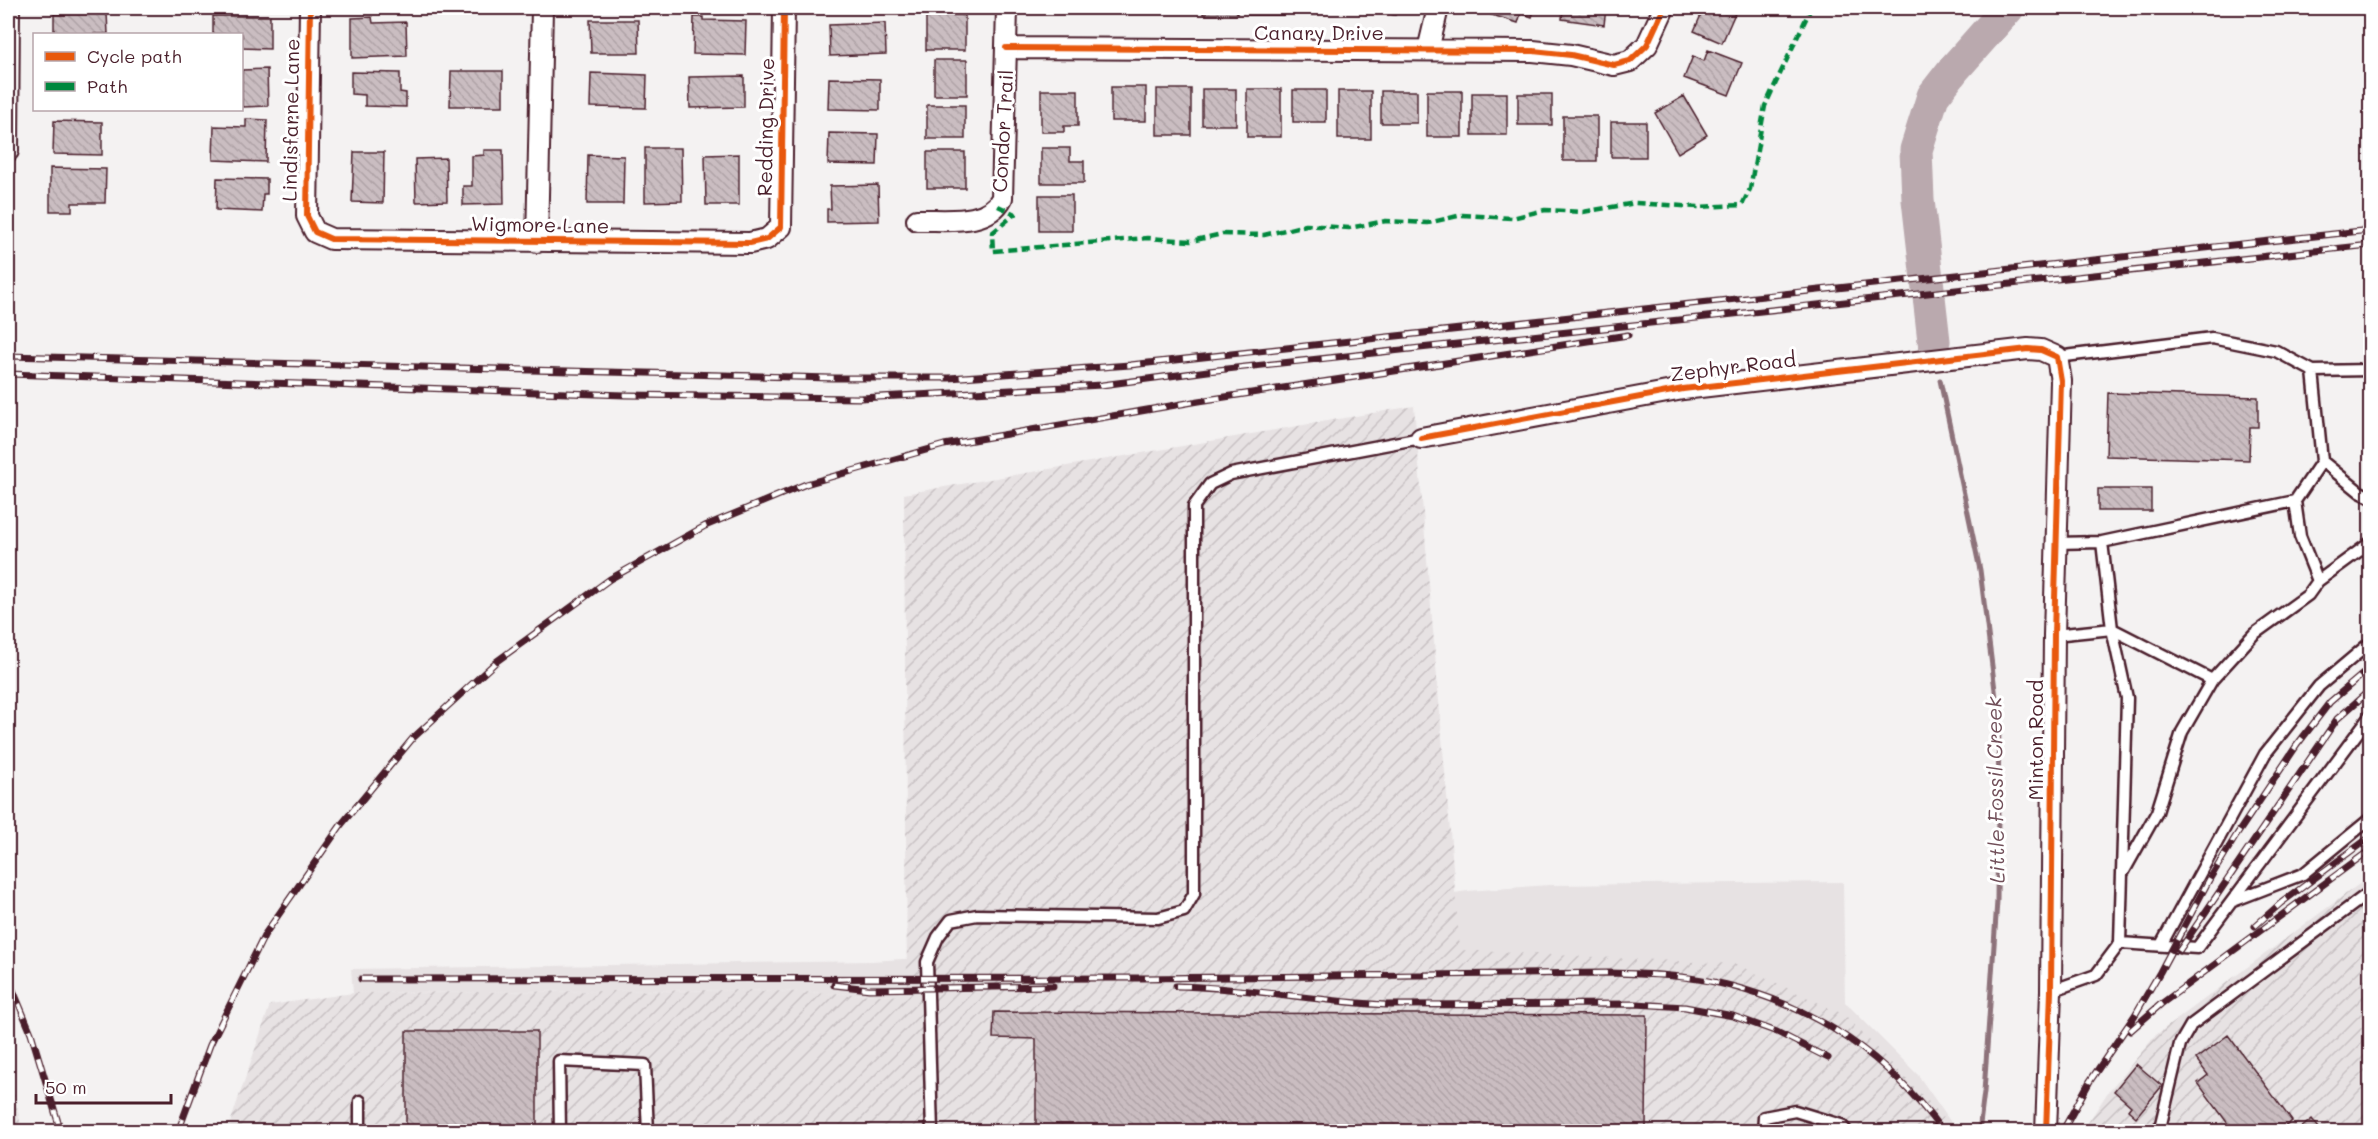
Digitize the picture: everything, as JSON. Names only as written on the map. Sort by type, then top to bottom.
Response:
[{"type":"street","points":[[8,151],[9,8]]},
{"type":"street","name":"Lindisfarne Lane","points":[[310,8],[306,216],[315,232]]},
{"type":"street","points":[[537,242],[542,8]]},
{"type":"street","name":"Redding Drive","points":[[767,239],[781,227],[784,8]]},
{"type":"street","name":"Condor Trail","points":[[917,220],[975,218],[988,214],[998,206],[1003,189],[1006,8]]},
{"type":"street","points":[[1428,50],[1438,8]]},
{"type":"street","name":"Canary Drive","points":[[1006,48],[1533,51],[1571,55],[1614,65],[1630,61],[1647,45],[1664,8]]},
{"type":"street","name":"Wigmore Lane","points":[[315,232],[331,239],[750,243],[767,239]]},
{"type":"street","name":"Zephyr Road","points":[[1421,438],[1683,390],[2028,349],[2054,355]]},
{"type":"street","name":"Minton Road","points":[[2046,1131],[2054,635],[2061,381],[2054,355]]},
{"type":"lane","points":[[2054,355],[2212,338],[2276,351],[2313,371],[2370,370]]},
{"type":"lane","points":[[2313,371],[2322,461],[2295,501],[2300,536],[2318,581]]},
{"type":"lane","points":[[932,1131],[927,962],[938,937],[951,920],[977,915],[1158,918],[1184,911],[1194,894],[1194,506],[1210,484],[1231,474],[1421,438]]},
{"type":"lane","points":[[2322,461],[2360,492],[2370,497]]},
{"type":"lane","points":[[2056,543],[2102,542],[2295,501]]},
{"type":"lane","points":[[2050,991],[2096,975],[2120,943],[2127,698],[2112,629],[2102,542]]},
{"type":"lane","points":[[2122,874],[2157,812],[2182,732],[2212,680],[2254,634],[2308,595],[2318,581],[2370,543]]},
{"type":"lane","points":[[2054,635],[2112,629],[2212,680]]},
{"type":"lane","points":[[2161,945],[2265,754],[2319,686],[2370,643]]},
{"type":"lane","points":[[2120,943],[2197,948],[2370,716]]},
{"type":"lane","points":[[2233,901],[2303,874],[2370,819]]},
{"type":"lane","points":[[2159,1131],[2180,1044],[2191,1025],[2370,892]]},
{"type":"lane","points":[[560,1131],[559,1061],[645,1065],[648,1131]]},
{"type":"lane","points":[[360,1101],[360,1131]]},
{"type":"lane","points":[[1763,1131],[1764,1117],[1795,1111],[1841,1125],[1847,1131]]},
{"type":"shaded area","points":[[1414,406],[1460,950],[1736,964],[1845,1015],[1949,1123],[1948,1132],[227,1132],[270,1005],[353,993],[746,990],[907,996],[904,494]]},
{"type":"shaded area","points":[[2370,876],[2370,1131],[2082,1132],[2108,1092],[2156,1035]]},
{"type":"shaded area","points":[[1843,882],[1845,1002],[1918,1075],[1957,1131],[1927,1131],[899,996],[746,990],[353,993],[351,969],[872,961],[918,958],[1303,914],[1468,891],[1549,885]]},
{"type":"shaded area","points":[[8,1062],[22,1131],[8,1131]]},
{"type":"building","points":[[1041,8],[1075,8],[1075,11],[1041,11]]},
{"type":"building","points":[[1112,8],[1148,8],[1148,10],[1112,10]]},
{"type":"building","points":[[1158,8],[1192,8],[1192,10],[1158,10]]},
{"type":"building","points":[[1203,8],[1237,8],[1237,14],[1203,14]]},
{"type":"building","points":[[1248,8],[1283,8],[1283,15],[1248,15]]},
{"type":"building","points":[[1294,8],[1317,8],[1317,15],[1294,15]]},
{"type":"building","points":[[1359,8],[1396,8],[1395,15]]},
{"type":"building","points":[[1477,8],[1535,8],[1532,17],[1521,13],[1518,23],[1476,10]]},
{"type":"building","points":[[1563,8],[1606,8],[1604,25],[1562,19]]},
{"type":"building","points":[[1704,8],[1728,8],[1736,11],[1722,43],[1694,31]]},
{"type":"building","points":[[107,13],[108,33],[54,33],[54,14]]},
{"type":"building","points":[[926,15],[965,15],[965,50],[926,50]]},
{"type":"building","points":[[213,16],[270,16],[270,49],[243,48],[243,33],[213,33]]},
{"type":"building","points":[[372,17],[373,23],[406,22],[407,56],[352,58],[352,18]]},
{"type":"building","points":[[694,17],[703,17],[703,20],[746,21],[745,55],[693,54]]},
{"type":"building","points":[[590,20],[638,20],[639,53],[591,53]]},
{"type":"building","points":[[885,23],[886,54],[830,56],[829,25]]},
{"type":"building","points":[[1708,50],[1742,63],[1729,95],[1684,78],[1693,56],[1704,61]]},
{"type":"building","points":[[934,60],[967,60],[967,95],[934,95]]},
{"type":"building","points":[[267,69],[268,106],[243,107],[243,70]]},
{"type":"building","points":[[451,71],[503,71],[503,106],[450,106]]},
{"type":"building","points":[[351,72],[400,73],[400,92],[406,93],[406,107],[365,106],[365,95],[351,94]]},
{"type":"building","points":[[591,73],[647,75],[646,108],[590,107]]},
{"type":"building","points":[[744,76],[744,107],[690,108],[689,77]]},
{"type":"building","points":[[829,78],[880,79],[880,110],[828,109]]},
{"type":"building","points":[[1111,87],[1146,87],[1146,121],[1111,121]]},
{"type":"building","points":[[1157,89],[1191,89],[1191,135],[1157,135]]},
{"type":"building","points":[[1202,89],[1236,89],[1236,125],[1202,125]]},
{"type":"building","points":[[1247,89],[1281,89],[1281,137],[1247,137]]},
{"type":"building","points":[[1041,90],[1078,90],[1078,126],[1064,126],[1064,132],[1041,132]]},
{"type":"building","points":[[1293,90],[1326,90],[1326,122],[1293,122]]},
{"type":"building","points":[[1338,91],[1371,91],[1371,139],[1338,139]]},
{"type":"building","points":[[1381,91],[1417,91],[1417,123],[1381,123]]},
{"type":"building","points":[[1427,91],[1462,91],[1462,137],[1427,137]]},
{"type":"building","points":[[1472,93],[1507,93],[1507,135],[1472,135]]},
{"type":"building","points":[[1518,94],[1552,94],[1552,125],[1518,125]]},
{"type":"building","points":[[1684,96],[1707,135],[1678,153],[1655,113]]},
{"type":"building","points":[[927,105],[965,105],[965,139],[927,139]]},
{"type":"building","points":[[1563,116],[1597,116],[1597,161],[1563,161]]},
{"type":"building","points":[[246,119],[267,120],[266,162],[213,160],[214,126],[246,127]]},
{"type":"building","points":[[54,121],[102,122],[102,155],[53,154]]},
{"type":"building","points":[[1611,122],[1646,122],[1646,157],[1611,157]]},
{"type":"building","points":[[829,133],[878,134],[877,165],[828,164]]},
{"type":"building","points":[[645,148],[681,148],[682,201],[645,202]]},
{"type":"building","points":[[1041,148],[1070,148],[1070,161],[1084,161],[1084,183],[1041,183]]},
{"type":"building","points":[[484,150],[503,150],[504,204],[463,205],[463,186],[472,186],[472,156],[484,155]]},
{"type":"building","points":[[354,152],[384,152],[383,203],[352,202]]},
{"type":"building","points":[[927,152],[965,152],[965,188],[927,188]]},
{"type":"building","points":[[739,154],[739,205],[706,205],[705,155]]},
{"type":"building","points":[[588,155],[624,156],[623,204],[587,204]]},
{"type":"building","points":[[446,158],[447,201],[416,202],[415,159]]},
{"type":"building","points":[[50,168],[106,169],[105,203],[72,203],[72,211],[50,211]]},
{"type":"building","points":[[217,178],[267,179],[267,194],[263,194],[262,212],[216,210]]},
{"type":"building","points":[[878,185],[879,221],[827,222],[827,209],[831,209],[830,186]]},
{"type":"building","points":[[1039,195],[1072,195],[1072,231],[1039,231]]},
{"type":"building","points":[[2108,393],[2258,397],[2258,427],[2250,427],[2249,460],[2106,456]]},
{"type":"building","points":[[2098,489],[2151,489],[2151,511],[2098,511]]},
{"type":"building","points":[[994,1012],[1647,1015],[1646,1130],[1670,1132],[1036,1132],[1036,1039],[993,1038]]},
{"type":"building","points":[[406,1031],[537,1031],[537,1132],[406,1132]]},
{"type":"building","points":[[2228,1035],[2292,1121],[2278,1132],[2234,1132],[2198,1083],[2208,1075],[2196,1059]]},
{"type":"building","points":[[2136,1064],[2162,1086],[2136,1117],[2128,1110],[2131,1106],[2114,1091]]},
{"type":"building","points":[[2312,1119],[2322,1132],[2296,1132]]},
{"type":"waterway","name":"Little Fossil Creek","points":[[1934,341],[1918,200],[1916,150],[1933,96],[2008,8]]},
{"type":"waterway","name":"Little Fossil Creek","points":[[1940,380],[1980,570],[1999,722],[1997,901],[1984,1092],[1979,1132]]},
{"type":"railway","points":[[8,356],[832,378],[949,378],[1130,365],[2370,230]]},
{"type":"railway","points":[[8,374],[625,395],[860,398],[1102,385],[1208,371],[2370,245]]},
{"type":"railway","points":[[178,1132],[210,1045],[265,934],[341,825],[413,738],[497,661],[610,579],[705,526],[806,484],[944,445],[1199,401],[1628,335]]},
{"type":"railway","points":[[2062,1132],[2090,1081],[2135,1015],[2209,880],[2236,836],[2297,745],[2330,702],[2370,668]]},
{"type":"railway","points":[[2179,951],[2337,719],[2370,690]]},
{"type":"railway","points":[[2255,926],[2281,903],[2370,837]]},
{"type":"railway","points":[[2130,1031],[2161,1004],[2370,850]]},
{"type":"railway","points":[[361,979],[1140,978],[1608,973],[1668,976],[1727,985],[1791,1007],[1821,1022],[1874,1058],[1899,1080],[1943,1132]]},
{"type":"railway","points":[[8,978],[31,1033],[61,1132]]},
{"type":"railway","points":[[834,985],[869,989],[1053,986]]},
{"type":"railway","points":[[1176,986],[1386,1005],[1636,1004],[1685,1007],[1733,1016],[1777,1032],[1828,1058]]},
{"type":"marked path","points":[[998,206],[1015,214],[992,233],[993,251],[1147,238],[1191,241],[1222,234],[1264,235],[1306,225],[1349,228],[1386,221],[1428,223],[1462,215],[1512,218],[1545,210],[1583,212],[1635,203],[1698,207],[1742,205],[1750,189],[1765,106],[1811,8]]},
{"type":"cycle path","points":[[310,8],[307,216],[315,232],[331,239],[750,243],[767,239],[781,227],[784,8]]},
{"type":"cycle path","points":[[1006,48],[1533,51],[1571,55],[1614,65],[1630,61],[1647,45],[1664,8]]},
{"type":"cycle path","points":[[1421,438],[1683,389],[2028,349],[2041,350],[2057,357],[2061,381],[2054,635],[2051,991],[2046,1132]]}]
